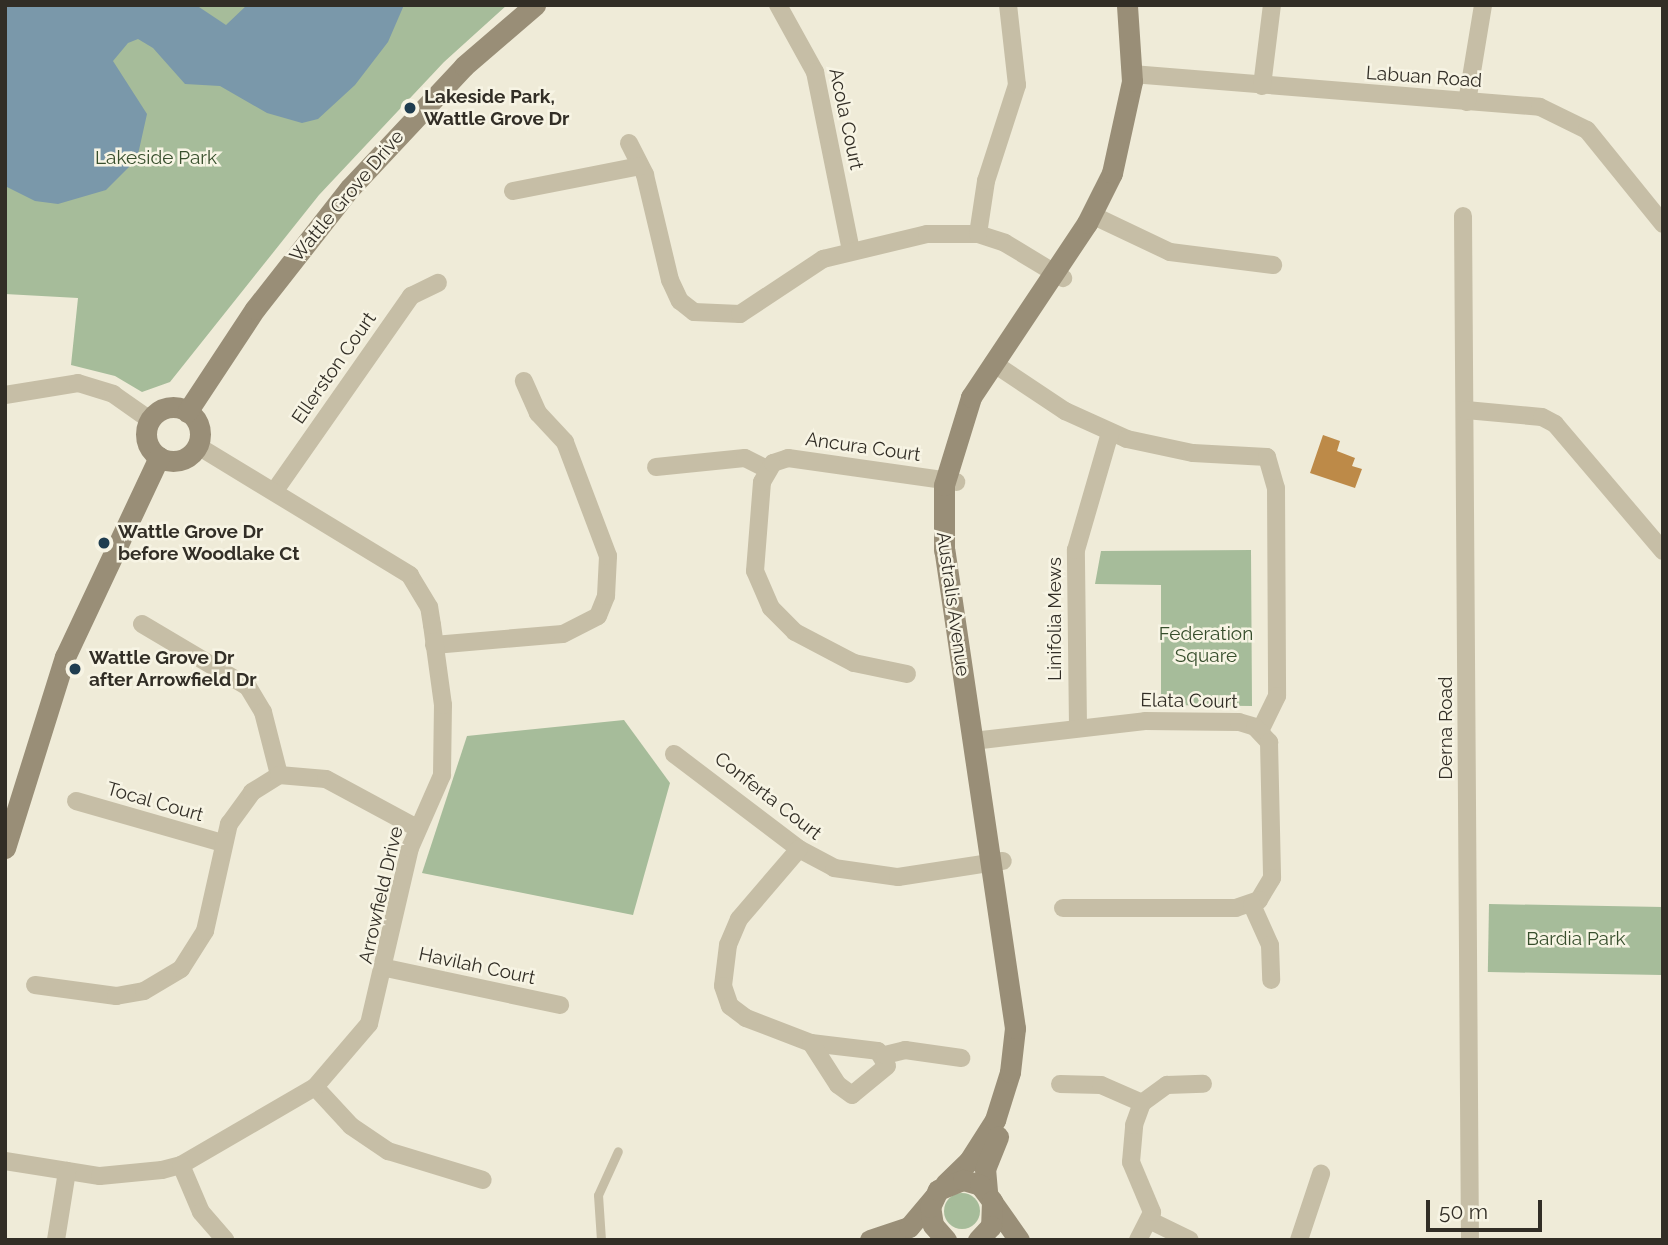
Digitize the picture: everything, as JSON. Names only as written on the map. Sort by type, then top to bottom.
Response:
[{"type":"street","name":"Wattle Grove Drive","points":[[187,412],[263,298],[350,188],[464,66],[535,5]]},
{"type":"street","name":"Acola Court","points":[[778,5],[815,72],[851,250]]},
{"type":"street","points":[[978,234],[986,181],[1017,85],[1008,5]]},
{"type":"street","name":"Australis Avenue","points":[[1127,5],[1138,74]]},
{"type":"street","name":"Australis Avenue","points":[[978,1240],[991,1226],[987,1161],[1013,1102],[1025,1040],[1024,995],[998,861],[979,740],[955,555],[950,481],[998,366],[1097,218],[1128,157],[1138,74],[1138,5]]},
{"type":"street","points":[[1262,86],[1272,5]]},
{"type":"street","points":[[1467,102],[1483,5]]},
{"type":"street","name":"Labuan Road","points":[[1138,74],[1540,107],[1587,130],[1663,224]]},
{"type":"street","points":[[629,144],[640,166],[670,280],[680,301],[694,312],[740,314],[761,305],[803,268],[851,250],[927,234],[978,234],[1026,252],[1059,275]]},
{"type":"street","points":[[513,191],[640,166]]},
{"type":"street","name":"Derna Road","points":[[1463,216],[1470,1240]]},
{"type":"street","points":[[1097,218],[1187,256],[1273,265]]},
{"type":"street","name":"Ellerston Court","points":[[276,489],[411,296],[438,283]]},
{"type":"street","points":[[998,366],[1052,404],[1110,433],[1193,453],[1267,457],[1276,488],[1277,696],[1260,731]]},
{"type":"street","points":[[434,645],[563,635],[598,616],[606,597],[608,556],[565,442],[538,414],[524,381]]},
{"type":"street","points":[[5,395],[78,383],[113,394],[150,420]]},
{"type":"street","points":[[167,408],[187,412],[198,424],[198,446],[181,460],[159,457],[146,436],[150,420],[167,408]]},
{"type":"street","points":[[1466,410],[1542,416],[1555,424],[1663,551]]},
{"type":"street","name":"Linifolia Mews","points":[[1078,726],[1076,550],[1110,433]]},
{"type":"street","name":"Arrowfield Drive","points":[[5,1161],[67,1171],[142,1175],[181,1165],[315,1087],[369,1024],[386,968],[417,828],[442,775],[443,705],[429,607],[410,575],[276,489],[198,446]]},
{"type":"street","points":[[5,848],[65,657],[159,457]]},
{"type":"street","points":[[656,467],[745,458],[767,469],[755,558],[759,584],[771,608],[795,632],[854,663],[907,674]]},
{"type":"street","name":"Ancura Court","points":[[767,469],[788,458],[950,481]]},
{"type":"street","points":[[142,624],[248,687],[263,712],[279,775]]},
{"type":"street","name":"Elata Court","points":[[979,740],[1078,726],[1227,722],[1260,731],[1272,757],[1272,869],[1270,887],[1252,905]]},
{"type":"street","name":"Conferta Court","points":[[674,754],[799,849],[866,876],[998,861]]},
{"type":"street","points":[[35,985],[116,996],[144,991],[181,970],[205,931],[222,844],[241,804],[279,775],[326,779],[417,828]]},
{"type":"street","name":"Tocal Court","points":[[76,801],[222,844]]},
{"type":"street","points":[[799,849],[739,919],[728,945],[723,986],[739,1014],[811,1043],[885,1055],[905,1050],[961,1058]]},
{"type":"street","name":"Australis Avenue","points":[[870,1240],[909,1227],[987,1135],[1013,1056],[1014,1000],[998,861]]},
{"type":"street","points":[[1063,908],[1252,905],[1270,944],[1271,980]]},
{"type":"street","name":"Havilah Court","points":[[386,968],[560,1005]]},
{"type":"street","points":[[811,1043],[838,1085],[855,1096],[885,1069],[885,1055]]},
{"type":"street","points":[[1060,1084],[1101,1085],[1142,1103]]},
{"type":"street","points":[[1138,1240],[1151,1221],[1151,1204],[1131,1162],[1134,1125],[1142,1103],[1167,1085],[1203,1084]]},
{"type":"street","points":[[315,1087],[351,1126],[388,1151],[465,1179],[483,1180]]},
{"type":"street","points":[[181,1165],[201,1212],[225,1240]]},
{"type":"street","points":[[56,1240],[67,1171]]},
{"type":"street","points":[[1299,1240],[1321,1174]]},
{"type":"street","points":[[946,1240],[933,1225],[939,1191],[963,1180],[990,1196],[1019,1240]]},
{"type":"street","points":[[1151,1221],[1190,1240]]},
{"type":"lane","points":[[601,1240],[598,1195],[618,1152]]},
{"type":"green space","name":"Lakeside Park","points":[[5,5],[507,5],[444,62],[319,195],[170,382],[142,392],[115,376],[71,365],[78,298],[5,294]]},
{"type":"green space","name":"Federation Square","points":[[1251,550],[1252,706],[1161,705],[1161,585],[1095,584],[1101,551]]},
{"type":"green space","points":[[624,720],[670,783],[633,915],[422,873],[467,736]]},
{"type":"green space","name":"Bardia Park","points":[[1489,904],[1663,907],[1662,975],[1488,972]]},
{"type":"green space","points":[[962,1193],[975,1198],[980,1211],[975,1224],[962,1229],[949,1224],[944,1211],[949,1198]]},
{"type":"water","points":[[5,5],[196,5],[226,25],[247,5],[404,5],[388,42],[355,85],[318,119],[302,123],[267,113],[220,86],[185,84],[153,48],[138,39],[128,43],[113,61],[147,114],[137,159],[106,190],[58,204],[35,201],[5,186]]},
{"type":"building","points":[[1323,435],[1340,441],[1337,451],[1355,458],[1352,466],[1362,469],[1355,488],[1310,473]]},
{"type":"place","name":"Lakeside Park, Wattle Grove Dr","points":[[410,108]]},
{"type":"place","name":"Wattle Grove Dr before Woodlake Ct","points":[[104,543]]},
{"type":"place","name":"Wattle Grove Dr after Arrowfield Dr","points":[[75,669]]}]
